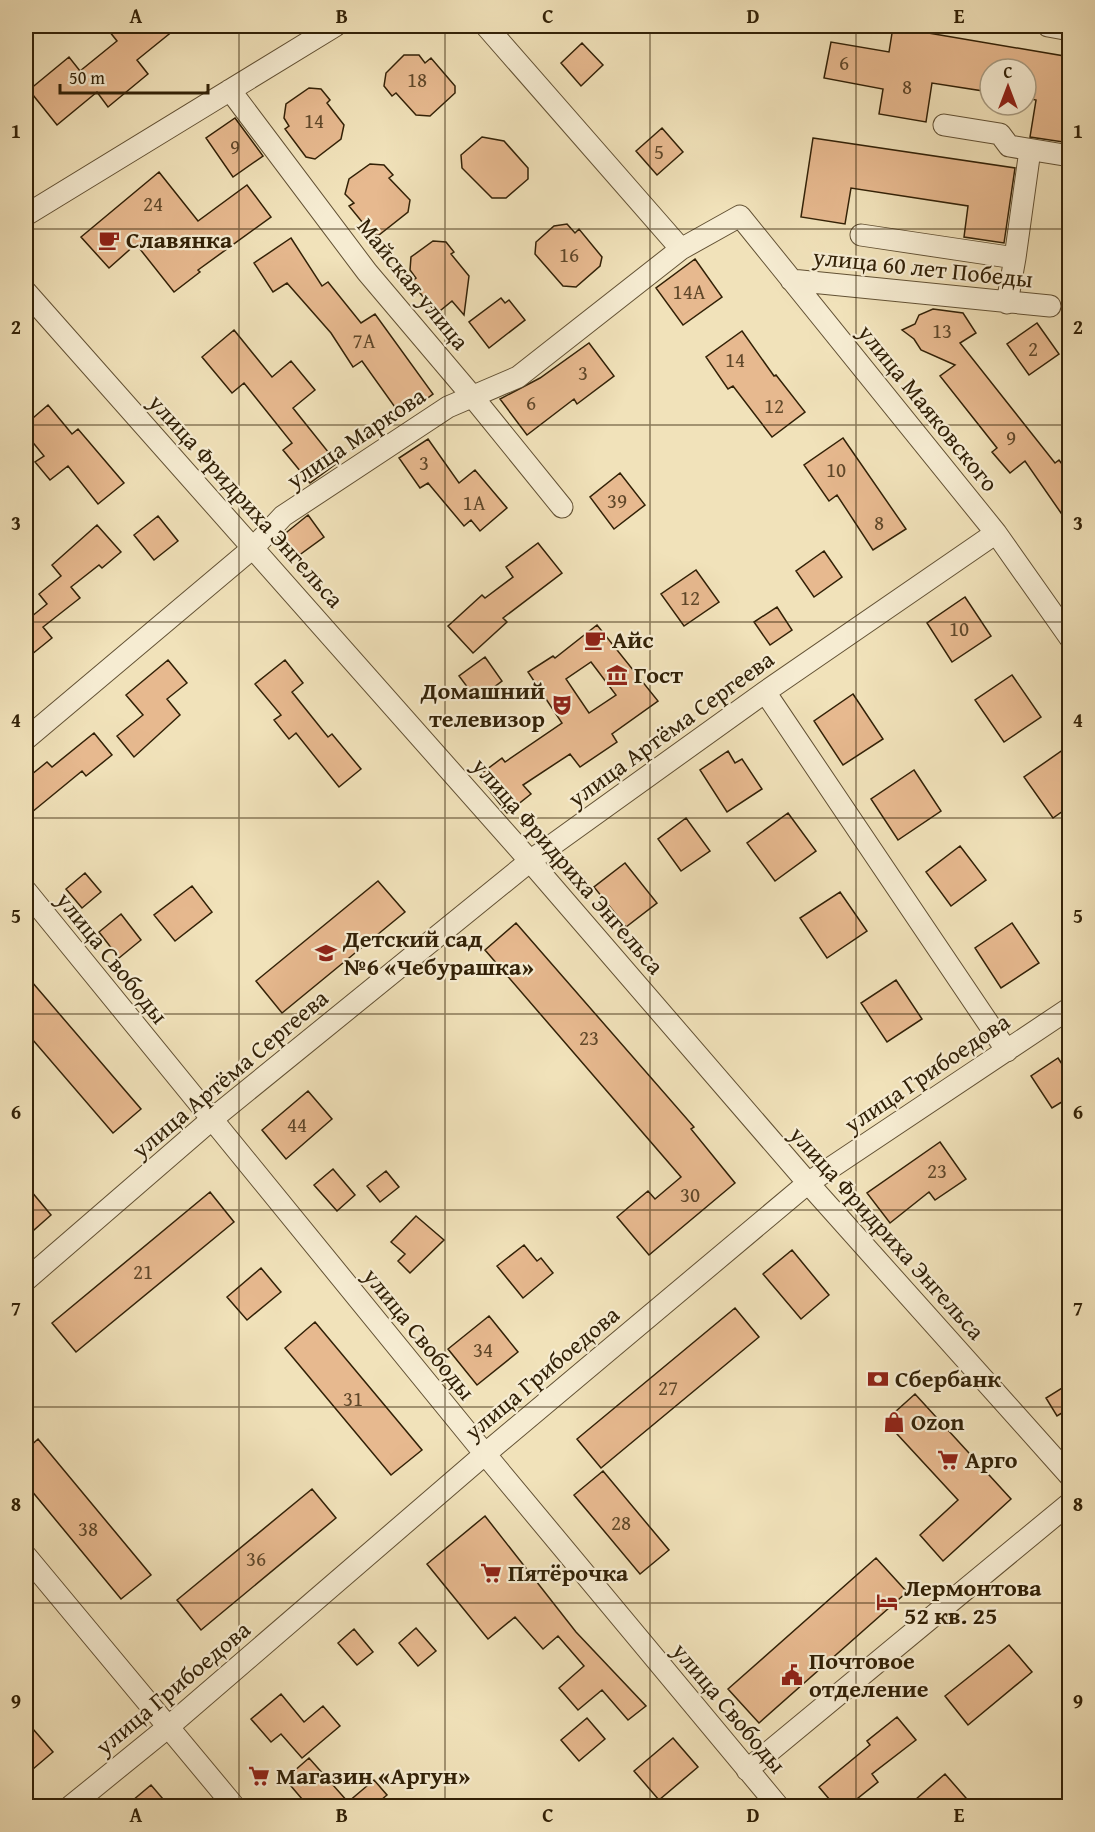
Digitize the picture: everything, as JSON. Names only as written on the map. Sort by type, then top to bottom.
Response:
[{"type":"street","points":[[26,215],[335,26]]},
{"type":"street","points":[[486,26],[681,249]]},
{"type":"street","points":[[1048,26],[1070,30]]},
{"type":"street","name":"Майская улица","points":[[230,90],[367,272],[562,507]]},
{"type":"street","points":[[944,125],[1000,134],[1009,146],[1070,156]]},
{"type":"street","points":[[1007,303],[1030,150]]},
{"type":"street","name":"улица Маркова","points":[[26,739],[254,548],[283,516],[448,407],[518,377],[681,249],[740,216]]},
{"type":"street","name":"улица Маяковского","points":[[740,216],[996,533],[1070,638]]},
{"type":"street","points":[[861,235],[1015,258]]},
{"type":"street","name":"улица 60 лет Победы","points":[[791,280],[1050,306]]},
{"type":"street","name":"улица Фридриха Энгельса","points":[[26,292],[530,861],[808,1183],[1070,1476]]},
{"type":"street","name":"улица Артёма Сергеева","points":[[26,1280],[211,1120],[530,861],[765,692],[996,533]]},
{"type":"street","points":[[765,692],[1007,1051]]},
{"type":"street","name":"улица Свободы","points":[[26,891],[485,1454],[778,1806]]},
{"type":"street","name":"улица Грибоедова","points":[[71,1806],[167,1728],[485,1454],[808,1183],[1070,1008]]},
{"type":"street","points":[[747,1770],[1070,1503]]},
{"type":"street","points":[[26,1556],[234,1806]]},
{"type":"building","points":[[105,26],[179,26],[137,60],[148,74],[108,107],[97,92],[57,125],[29,90],[69,57],[80,71],[117,41]]},
{"type":"building","points":[[893,27],[1070,57],[1070,143],[1030,137],[1033,117],[1038,117],[1038,57],[978,57],[978,90],[932,83],[926,122],[879,114],[883,89],[824,78],[831,42],[889,52]]},
{"type":"building","points":[[582,43],[603,65],[581,86],[561,63]]},
{"type":"building","points":[[404,55],[419,55],[425,63],[431,58],[455,86],[455,93],[430,116],[416,115],[396,93],[392,96],[384,86],[386,73]]},
{"type":"building","points":[[309,88],[321,89],[330,100],[327,103],[344,125],[341,139],[315,159],[306,157],[285,129],[289,126],[284,118],[286,104]]},
{"type":"building","points":[[235,118],[263,156],[233,177],[206,138]]},
{"type":"building","points":[[662,128],[683,152],[657,175],[636,151]]},
{"type":"building","points":[[482,137],[504,141],[528,168],[528,179],[506,198],[492,198],[462,168],[461,155]]},
{"type":"building","points":[[813,138],[1015,168],[1004,243],[964,237],[968,206],[851,188],[845,224],[801,217]]},
{"type":"building","points":[[370,164],[384,165],[393,175],[389,178],[410,200],[408,212],[379,235],[372,234],[349,206],[354,203],[345,194],[349,179]]},
{"type":"building","points":[[159,172],[198,221],[247,185],[271,217],[198,270],[200,272],[174,292],[136,244],[109,268],[81,237]]},
{"type":"building","points":[[567,224],[575,233],[579,229],[602,257],[600,266],[576,287],[563,286],[535,254],[536,242],[554,226]]},
{"type":"building","points":[[291,238],[322,286],[328,282],[361,323],[375,314],[433,394],[402,417],[362,361],[353,367],[331,333],[287,283],[273,292],[254,263]]},
{"type":"building","points":[[433,241],[446,242],[454,252],[451,254],[469,276],[464,315],[452,301],[441,310],[434,310],[411,282],[416,278],[410,270],[411,257]]},
{"type":"building","points":[[695,259],[722,297],[683,325],[656,288]]},
{"type":"building","points":[[501,298],[505,303],[509,300],[525,320],[489,348],[469,322]]},
{"type":"building","points":[[933,309],[963,313],[976,333],[960,343],[1055,463],[1059,460],[1070,475],[1070,526],[1025,461],[1010,473],[992,452],[997,448],[940,376],[955,365],[921,350],[914,339],[902,330],[915,324],[919,315]]},
{"type":"building","points":[[1037,323],[1059,354],[1029,375],[1007,344]]},
{"type":"building","points":[[234,330],[272,377],[291,361],[315,390],[293,408],[337,463],[310,483],[283,450],[292,443],[244,383],[232,393],[202,357]]},
{"type":"building","points":[[742,331],[774,376],[776,375],[805,412],[772,437],[733,386],[728,389],[706,357]]},
{"type":"building","points":[[589,343],[614,376],[577,404],[574,399],[527,435],[500,399],[540,378]]},
{"type":"building","points":[[48,405],[72,434],[78,429],[124,483],[98,504],[68,466],[50,480],[35,462],[44,456],[26,434],[26,424]]},
{"type":"building","points":[[843,438],[906,529],[873,550],[837,495],[829,501],[804,465]]},
{"type":"building","points":[[428,439],[459,483],[475,470],[507,508],[480,531],[471,520],[464,526],[428,483],[420,488],[399,458]]},
{"type":"building","points":[[620,473],[645,505],[614,529],[590,497]]},
{"type":"building","points":[[308,515],[324,537],[298,556],[282,536]]},
{"type":"building","points":[[158,516],[178,541],[154,560],[134,535]]},
{"type":"building","points":[[97,525],[121,552],[102,568],[99,565],[71,587],[80,598],[43,627],[52,638],[26,659],[26,621],[47,604],[39,594],[61,576],[52,565]]},
{"type":"building","points":[[538,543],[562,573],[503,618],[507,622],[473,653],[448,626],[482,595],[485,598],[513,577],[506,567]]},
{"type":"building","points":[[824,551],[842,577],[814,597],[796,571]]},
{"type":"building","points":[[696,570],[719,602],[684,626],[661,594]]},
{"type":"building","points":[[965,597],[991,636],[952,662],[927,623]]},
{"type":"building","points":[[777,607],[792,630],[770,645],[754,622]]},
{"type":"building","points":[[597,625],[658,701],[612,734],[617,742],[580,767],[570,754],[523,785],[531,794],[507,813],[478,776],[502,758],[505,762],[562,723],[528,672],[553,656],[555,658]],"holes":[[[591,662],[616,695],[589,713],[566,679]]]},
{"type":"building","points":[[485,657],[502,681],[477,700],[459,676]]},
{"type":"building","points":[[168,660],[187,683],[167,699],[180,715],[134,757],[117,736],[143,715],[126,695]]},
{"type":"building","points":[[285,660],[303,683],[292,692],[328,737],[332,734],[361,769],[339,787],[296,733],[289,739],[274,720],[281,715],[255,684]]},
{"type":"building","points":[[1012,675],[1041,717],[1004,742],[975,700]]},
{"type":"building","points":[[853,694],[883,739],[843,765],[814,721]]},
{"type":"building","points":[[94,733],[112,755],[86,776],[82,771],[26,817],[26,779],[47,762],[52,767]]},
{"type":"building","points":[[1070,745],[1070,806],[1053,818],[1024,777]]},
{"type":"building","points":[[728,751],[735,763],[742,759],[762,789],[727,812],[700,770]]},
{"type":"building","points":[[914,770],[941,811],[898,840],[871,799]]},
{"type":"building","points":[[788,813],[816,851],[775,881],[747,843]]},
{"type":"building","points":[[686,818],[710,851],[681,871],[658,839]]},
{"type":"building","points":[[960,846],[986,880],[951,906],[926,872]]},
{"type":"building","points":[[625,863],[657,903],[626,927],[594,887]]},
{"type":"building","points":[[85,873],[101,892],[82,908],[66,889]]},
{"type":"building","points":[[378,881],[405,912],[282,1013],[256,981]]},
{"type":"building","points":[[192,886],[212,912],[175,941],[154,915]]},
{"type":"building","points":[[840,892],[867,931],[827,958],[800,918]]},
{"type":"building","points":[[121,914],[141,940],[119,958],[99,932]]},
{"type":"building","points":[[516,923],[694,1127],[691,1129],[735,1183],[649,1255],[617,1217],[648,1191],[655,1199],[681,1177],[485,950]]},
{"type":"building","points":[[1012,923],[1039,963],[1001,988],[975,948]]},
{"type":"building","points":[[26,975],[141,1109],[113,1133],[26,1032]]},
{"type":"building","points":[[896,980],[922,1019],[887,1042],[861,1003]]},
{"type":"building","points":[[1058,1058],[1070,1076],[1070,1097],[1052,1108],[1031,1076]]},
{"type":"building","points":[[308,1091],[332,1119],[286,1159],[262,1130]]},
{"type":"building","points":[[940,1142],[966,1179],[935,1200],[929,1192],[890,1223],[867,1193]]},
{"type":"building","points":[[333,1169],[355,1195],[337,1211],[314,1185]]},
{"type":"building","points":[[386,1171],[399,1187],[380,1202],[367,1186]]},
{"type":"building","points":[[26,1185],[51,1215],[26,1237]]},
{"type":"building","points":[[210,1192],[234,1222],[76,1352],[52,1323]]},
{"type":"building","points":[[416,1216],[444,1240],[410,1273],[398,1261],[405,1254],[391,1242]]},
{"type":"building","points":[[524,1245],[537,1261],[541,1258],[553,1273],[523,1298],[497,1266]]},
{"type":"building","points":[[792,1250],[829,1295],[801,1319],[763,1274]]},
{"type":"building","points":[[261,1268],[281,1292],[247,1320],[227,1297]]},
{"type":"building","points":[[735,1308],[759,1337],[601,1468],[577,1439]]},
{"type":"building","points":[[489,1316],[518,1352],[477,1385],[448,1349]]},
{"type":"building","points":[[315,1322],[422,1450],[391,1475],[285,1348]]},
{"type":"building","points":[[1070,1383],[1070,1408],[1057,1416],[1046,1398]]},
{"type":"building","name":"Арго","points":[[915,1394],[1011,1499],[943,1561],[920,1535],[958,1500],[885,1421]]},
{"type":"building","points":[[38,1439],[151,1575],[121,1599],[26,1484],[26,1450]]},
{"type":"building","points":[[603,1471],[669,1550],[640,1574],[574,1495]]},
{"type":"building","points":[[312,1489],[336,1518],[201,1630],[177,1600]]},
{"type":"building","points":[[485,1516],[576,1632],[646,1706],[628,1720],[602,1690],[578,1710],[559,1688],[584,1666],[558,1636],[543,1649],[515,1617],[488,1639],[427,1564]]},
{"type":"building","points":[[876,1558],[907,1592],[759,1723],[728,1689]]},
{"type":"building","points":[[416,1628],[436,1651],[418,1666],[399,1643]]},
{"type":"building","points":[[354,1629],[373,1652],[357,1665],[338,1643]]},
{"type":"building","points":[[1009,1645],[1032,1672],[968,1725],[945,1696]]},
{"type":"building","points":[[281,1694],[304,1722],[323,1706],[340,1726],[302,1758],[281,1734],[271,1742],[251,1719]]},
{"type":"building","points":[[897,1717],[916,1740],[872,1774],[878,1782],[848,1806],[835,1806],[819,1787],[870,1745],[867,1741]]},
{"type":"building","points":[[587,1718],[605,1739],[579,1761],[561,1740]]},
{"type":"building","points":[[26,1721],[53,1752],[26,1775]]},
{"type":"building","points":[[673,1738],[698,1767],[659,1800],[634,1771]]},
{"type":"building","points":[[309,1758],[348,1802],[374,1780],[387,1795],[374,1806],[308,1806],[285,1779]]},
{"type":"building","points":[[945,1774],[973,1806],[908,1806]]},
{"type":"building","points":[[151,1785],[169,1806],[126,1806]]},
{"type":"place","name":"Славянка","points":[[109,240]]},
{"type":"place","name":"Айс","points":[[595,640]]},
{"type":"place","name":"Гост","points":[[617,675]]},
{"type":"place","name":"Домашний телевизор","points":[[562,705]]},
{"type":"place","name":"Детский сад №6 «Чебурашка»","points":[[326,953]]},
{"type":"place","name":"Сбербанк","points":[[878,1379]]},
{"type":"place","name":"Ozon","points":[[894,1422]]},
{"type":"place","name":"Арго","points":[[948,1460]]},
{"type":"place","name":"Пятёрочка","points":[[491,1573]]},
{"type":"place","name":"Лермонтова 52 кв. 25","points":[[887,1602]]},
{"type":"place","name":"Почтовое отделение","points":[[792,1675]]},
{"type":"place","name":"Магазин «Аргун»","points":[[259,1776]]}]
